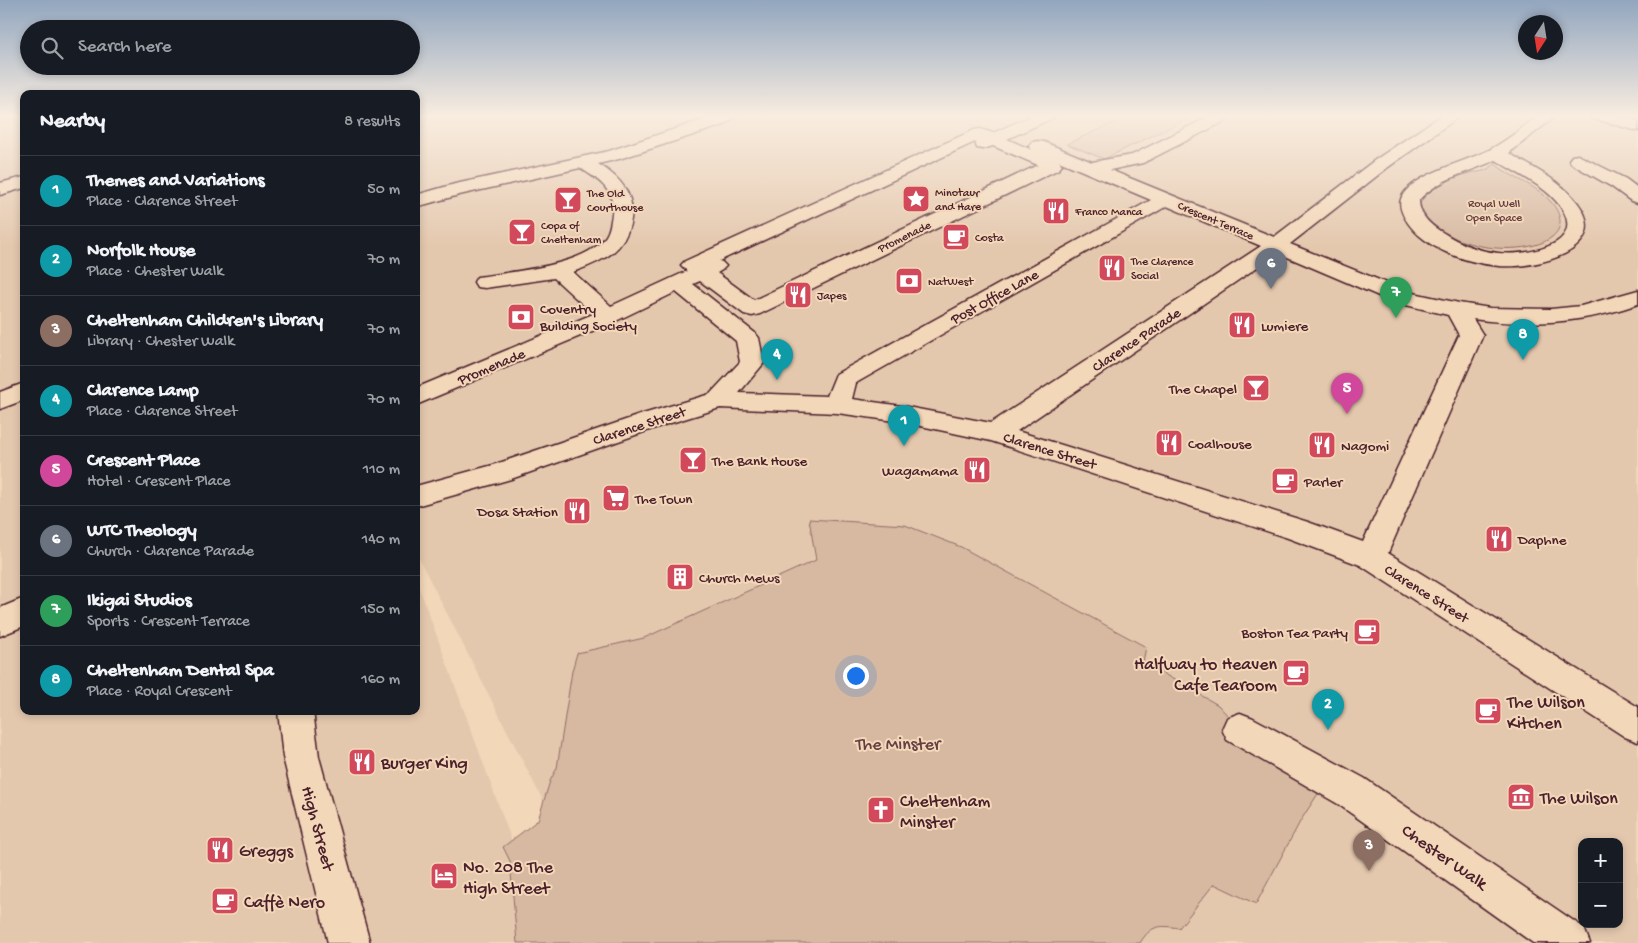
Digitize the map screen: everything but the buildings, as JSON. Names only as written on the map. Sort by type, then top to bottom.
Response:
[{"type":"street","points":[[420,200],[455,190],[592,159]]},
{"type":"street","name":"Promenade","points":[[925,159],[692,266],[752,309],[1053,165],[1042,159]]},
{"type":"street","name":"Crescent Terrace","points":[[1064,159],[1166,199],[1401,297],[1433,306],[1482,313],[1547,315],[1604,309],[1638,297]]},
{"type":"street","points":[[1090,168],[1137,159]]},
{"type":"street","name":"Clarence Parade","points":[[995,432],[1276,245],[1388,159]]},
{"type":"street","points":[[1482,159],[1437,179],[1414,194],[1410,199],[1410,210],[1418,223],[1434,237],[1459,250],[1500,260],[1515,260],[1546,255],[1571,242],[1577,234],[1578,226],[1577,217],[1571,208],[1552,189],[1505,159]]},
{"type":"street","points":[[1578,160],[1612,179],[1638,197]]},
{"type":"street","points":[[485,282],[559,271],[600,252],[611,244],[617,235],[623,204],[615,185],[582,161]]},
{"type":"street","points":[[0,189],[20,183]]},
{"type":"street","name":"Post Office Lane","points":[[837,405],[845,379],[1166,199]]},
{"type":"street","points":[[559,271],[601,310]]},
{"type":"street","name":"Promenade","points":[[420,396],[601,310],[678,283],[702,272]]},
{"type":"street","points":[[678,283],[747,338],[752,363],[719,400]]},
{"type":"street","points":[[1371,557],[1471,335],[1457,310]]},
{"type":"street","points":[[0,401],[20,393]]},
{"type":"street","name":"Clarence Street","points":[[420,495],[501,472],[652,420],[719,400],[837,405],[902,414],[995,432],[1298,530],[1371,557],[1638,726]]},
{"type":"street","points":[[0,623],[20,613]]},
{"type":"street","name":"High Street","points":[[296,715],[301,757],[349,943]]},
{"type":"street","name":"Chester Walk","points":[[1240,729],[1331,778],[1351,791],[1569,943]]},
{"type":"shaded area","points":[[0,159],[20,159],[20,715],[420,715],[420,590],[549,943],[0,943]]},
{"type":"shaded area","points":[[420,159],[1638,159],[1638,943],[616,943],[420,561]]},
{"type":"green space","name":"Royal Well Open Space","points":[[1495,164],[1539,191],[1552,203],[1560,222],[1554,236],[1536,245],[1512,248],[1485,247],[1457,239],[1434,226],[1419,206],[1431,191],[1444,183],[1468,173],[1486,170]]},
{"type":"green space","name":"The Minster","points":[[809,519],[905,525],[961,547],[1146,647],[1143,662],[1218,705],[1240,729],[1323,786],[1301,820],[1256,904],[1214,884],[1179,928],[1156,928],[1148,933],[1140,943],[517,943],[510,861],[503,847],[538,820],[550,781],[557,768],[572,671],[577,653],[644,638],[816,560]]},
{"type":"place","name":"Minotaur and Hare","points":[[916,199]]},
{"type":"place","name":"The Old Courthouse","points":[[568,200]]},
{"type":"place","name":"Franco Manca","points":[[1056,211]]},
{"type":"place","name":"Copa of Cheltenham","points":[[522,232]]},
{"type":"place","name":"Costa","points":[[956,237]]},
{"type":"place","name":"The Clarence Social","points":[[1112,268]]},
{"type":"place","name":"NatWest","points":[[909,281]]},
{"type":"place","name":"WTC Theology","points":[[1271,289]]},
{"type":"place","name":"Japes","points":[[798,295]]},
{"type":"place","name":"Coventry Building Society","points":[[521,317]]},
{"type":"place","name":"Ikigai Studios","points":[[1396,318]]},
{"type":"place","name":"Lumiere","points":[[1242,325]]},
{"type":"place","name":"Cheltenham Dental Spa","points":[[1523,360]]},
{"type":"place","name":"Clarence Lamp","points":[[777,380]]},
{"type":"place","name":"The Chapel","points":[[1256,388]]},
{"type":"place","name":"Crescent Place","points":[[1347,414]]},
{"type":"place","name":"Coalhouse","points":[[1169,443]]},
{"type":"place","name":"Nagomi","points":[[1322,445]]},
{"type":"place","name":"Themes and Variations","points":[[904,446]]},
{"type":"place","name":"The Bank House","points":[[693,460]]},
{"type":"place","name":"Wagamama","points":[[977,470]]},
{"type":"place","name":"Parler","points":[[1285,481]]},
{"type":"place","name":"The Town","points":[[616,498]]},
{"type":"place","name":"Dosa Station","points":[[577,511]]},
{"type":"place","name":"Daphne","points":[[1499,539]]},
{"type":"place","name":"Church Mews","points":[[680,577]]},
{"type":"place","name":"Boston Tea Party","points":[[1367,632]]},
{"type":"place","name":"Halfway to Heaven Cafe Tearoom","points":[[1296,673]]},
{"type":"place","name":"The Wilson Kitchen","points":[[1488,711]]},
{"type":"place","name":"Norfolk House","points":[[1328,730]]},
{"type":"place","name":"Burger King","points":[[362,762]]},
{"type":"place","name":"The Wilson","points":[[1521,797]]},
{"type":"place","name":"Cheltenham Minster","points":[[881,810]]},
{"type":"place","name":"Greggs","points":[[220,850]]},
{"type":"place","name":"Cheltenham Children's Library","points":[[1369,871]]},
{"type":"place","name":"No. 208 The High Street","points":[[444,876]]},
{"type":"place","name":"Caffè Nero","points":[[225,901]]}]
